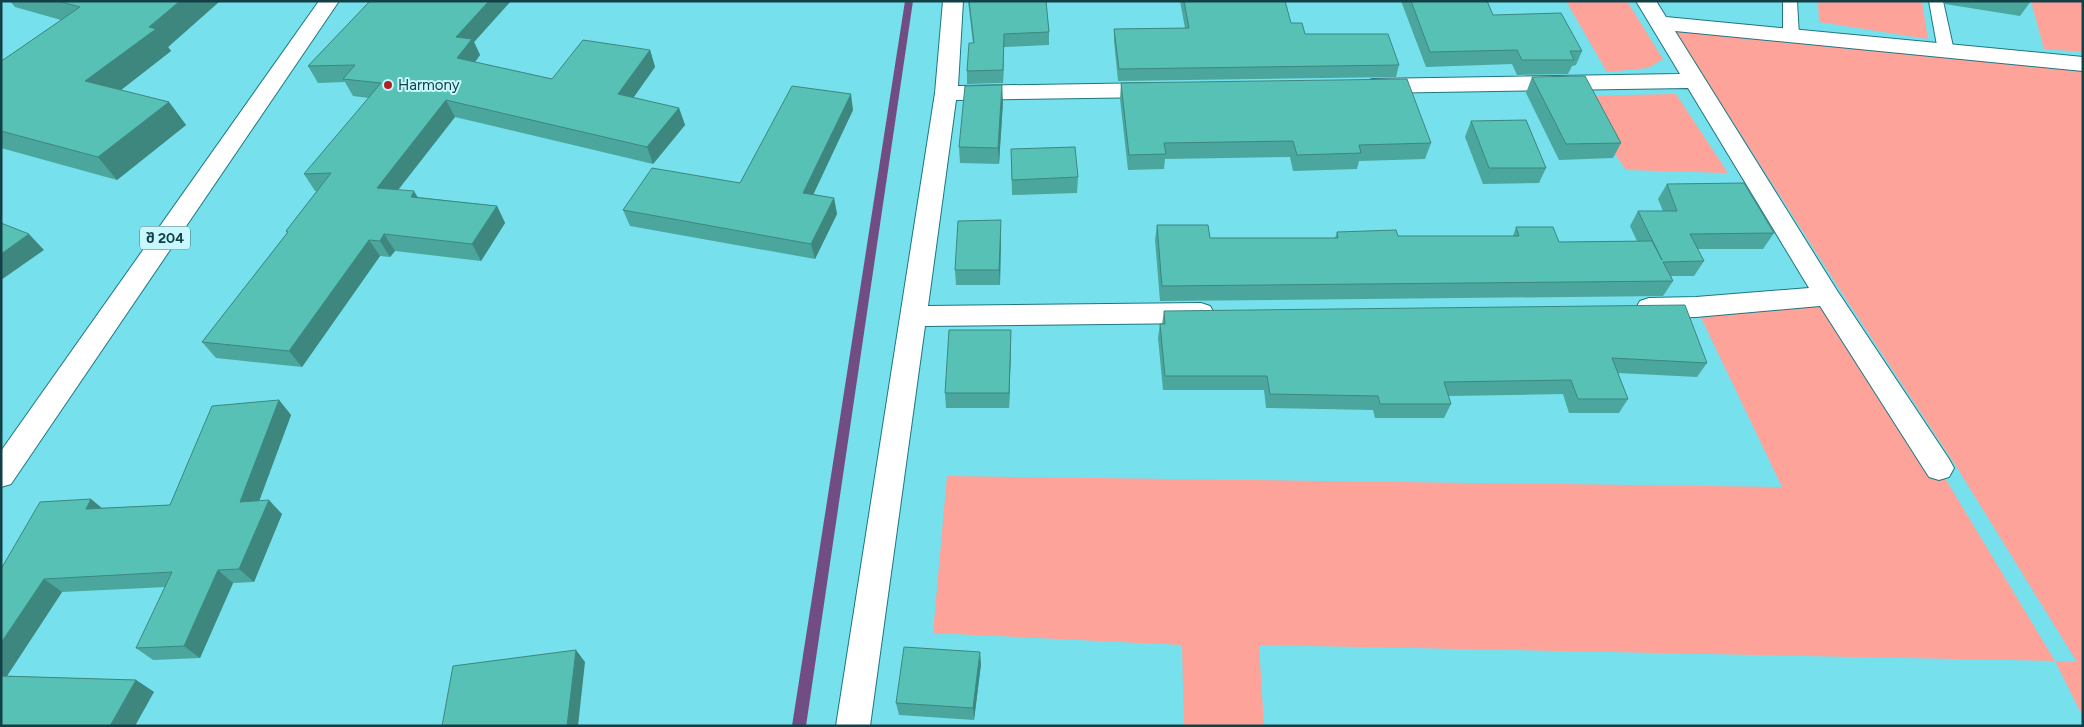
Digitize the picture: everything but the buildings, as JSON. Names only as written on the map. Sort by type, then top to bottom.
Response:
[{"type":"street","name":"შ 204","points":[[1,475],[329,1]]},
{"type":"street","points":[[853,726],[915,316],[946,93],[953,1]]},
{"type":"street","points":[[1646,1],[1827,296],[1940,468]]},
{"type":"street","points":[[1660,23],[2083,64]]},
{"type":"street","points":[[1355,87],[1694,81]]},
{"type":"street","points":[[946,93],[1175,90]]},
{"type":"street","points":[[1627,308],[1696,308],[1827,296]]},
{"type":"street","points":[[915,316],[1221,312]]},
{"type":"lane","points":[[1790,1],[1791,36]]},
{"type":"lane","points":[[1936,1],[1946,50]]},
{"type":"shaded area","points":[[1566,1],[1627,1],[1663,59],[1648,68],[1607,72]]},
{"type":"shaded area","points":[[1818,1],[1922,1],[1928,39],[1819,22]]},
{"type":"shaded area","points":[[2031,1],[2083,1],[2083,52],[2044,49]]},
{"type":"shaded area","points":[[1675,31],[1822,43],[2083,72],[2083,717],[2055,661],[2077,662],[1956,466],[1844,296]]},
{"type":"shaded area","points":[[1676,94],[1728,173],[1626,170],[1575,96]]},
{"type":"shaded area","points":[[1827,296],[1939,468],[2055,661],[1259,645],[1264,726],[1184,726],[1182,645],[933,633],[947,476],[1782,487],[1696,307]]},
{"type":"waterway","points":[[799,726],[909,1]]},
{"type":"place","name":"Harmony","points":[[388,85]]}]
